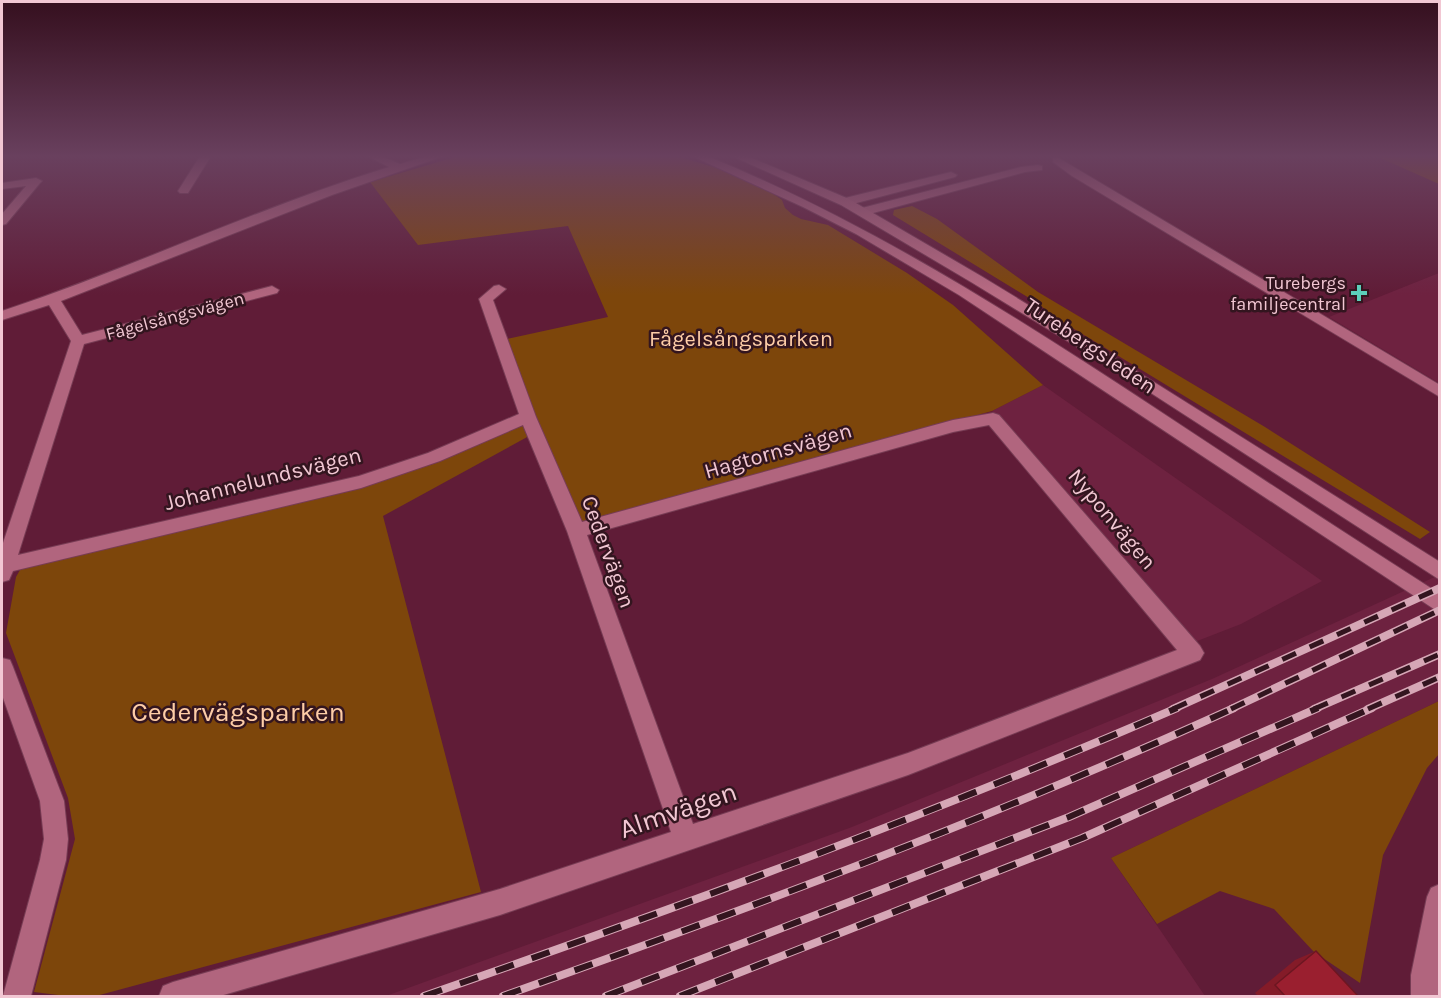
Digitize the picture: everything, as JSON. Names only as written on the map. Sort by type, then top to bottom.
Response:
[{"type":"main road","name":"Turebergsleden","points":[[806,203],[832,215],[998,312],[1440,605]]},
{"type":"main road","points":[[832,215],[844,203]]},
{"type":"main road","name":"Turebergsleden","points":[[846,203],[1125,370],[1440,572]]},
{"type":"main road","points":[[832,215],[862,212]]},
{"type":"street","points":[[2,221],[18,203]]},
{"type":"street","points":[[2,316],[53,300],[296,203]]},
{"type":"street","points":[[862,212],[898,203]]},
{"type":"street","points":[[1124,203],[1440,392]]},
{"type":"street","name":"Cedervägen","points":[[499,289],[486,299],[528,417],[576,531],[686,840]]},
{"type":"street","name":"Fågelsångsvägen","points":[[78,341],[272,290]]},
{"type":"street","name":"Fågelsångsvägen","points":[[2,569],[78,341],[53,300]]},
{"type":"street","name":"Johannelundsvägen","points":[[2,569],[361,482],[434,457],[528,417]]},
{"type":"street","name":"Hagtornsvägen","points":[[576,531],[953,426],[993,418]]},
{"type":"street","name":"Nyponvägen","points":[[993,418],[1193,652]]},
{"type":"street","name":"Almvägen","points":[[173,996],[500,902],[686,840],[908,764],[1193,652]]},
{"type":"street","points":[[2,667],[52,801],[56,839],[53,860],[17,996]]},
{"type":"street","points":[[1425,996],[1425,975],[1440,897]]},
{"type":"shaded area","points":[[1439,273],[1439,383],[1329,317]]},
{"type":"shaded area","points":[[1043,385],[1322,581],[1241,624],[1192,643],[992,411]]},
{"type":"shaded area","points":[[1439,575],[1439,701],[1111,858],[1205,996],[386,996],[852,827],[1212,679]]},
{"type":"green space","name":"Fågelsångsparken","points":[[386,203],[783,203],[785,208],[793,215],[828,225],[907,273],[953,305],[1043,385],[992,411],[583,522],[571,514],[507,339],[608,317],[568,226],[418,245]]},
{"type":"green space","points":[[912,206],[937,219],[1038,292],[1265,427],[1430,532],[1420,539],[1051,315],[1039,304],[893,215],[894,210]]},
{"type":"green space","name":"Cedervägsparken","points":[[524,423],[529,436],[383,516],[481,892],[96,996],[66,996],[34,992],[75,839],[68,798],[6,633],[16,577],[20,570],[28,566],[359,489],[433,463]]},
{"type":"green space","points":[[1439,701],[1439,754],[1427,768],[1383,855],[1360,983],[1314,952],[1274,909],[1220,891],[1157,924],[1111,858]]},
{"type":"building","points":[[1316,951],[1358,996],[1285,996],[1275,985]]},
{"type":"railway","points":[[1173,709],[1440,588]]},
{"type":"railway","points":[[1231,709],[1440,610]]},
{"type":"railway","points":[[1314,709],[1440,654]]},
{"type":"railway","points":[[1368,709],[1440,677]]},
{"type":"railway","points":[[424,996],[803,859],[991,786],[1177,708]]},
{"type":"railway","points":[[503,996],[872,860],[1054,787],[1234,708]]},
{"type":"railway","points":[[606,996],[1069,817],[1318,708]]},
{"type":"railway","points":[[680,996],[1082,838],[1372,708]]},
{"type":"place","name":"Turebergs familjecentral","points":[[1359,293]]}]
